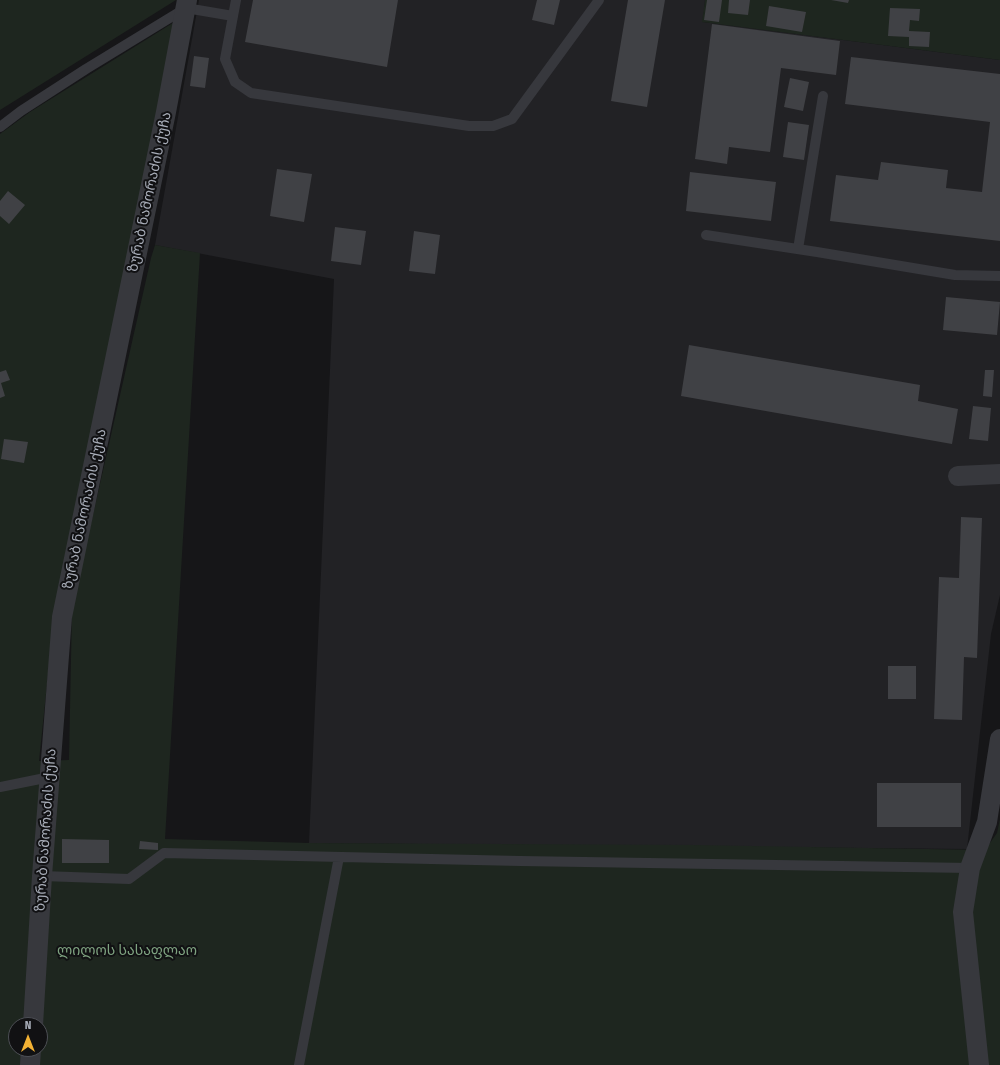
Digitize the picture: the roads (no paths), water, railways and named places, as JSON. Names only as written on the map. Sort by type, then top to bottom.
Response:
[{"type":"street","name":"ზურაბ ნამორაძის ქუჩა","points":[[33,1017],[42,876],[62,617],[166,112],[186,4]]},
{"type":"street","points":[[958,476],[1000,474]]},
{"type":"street","points":[[979,1065],[963,912],[970,868],[987,822],[1000,739]]},
{"type":"lane","points":[[236,0],[225,59],[235,82],[251,93],[469,126],[493,126],[512,119],[599,0]]},
{"type":"lane","points":[[0,127],[20,111],[186,4],[233,16]]},
{"type":"lane","points":[[798,249],[823,96]]},
{"type":"lane","points":[[706,235],[956,275],[1000,276]]},
{"type":"lane","points":[[0,787],[50,777]]},
{"type":"lane","points":[[42,876],[128,879],[164,853],[970,868]]},
{"type":"lane","points":[[299,1065],[339,857]]},
{"type":"park label","name":"ლილოს სასაფლაო","points":[[127,951]]}]
